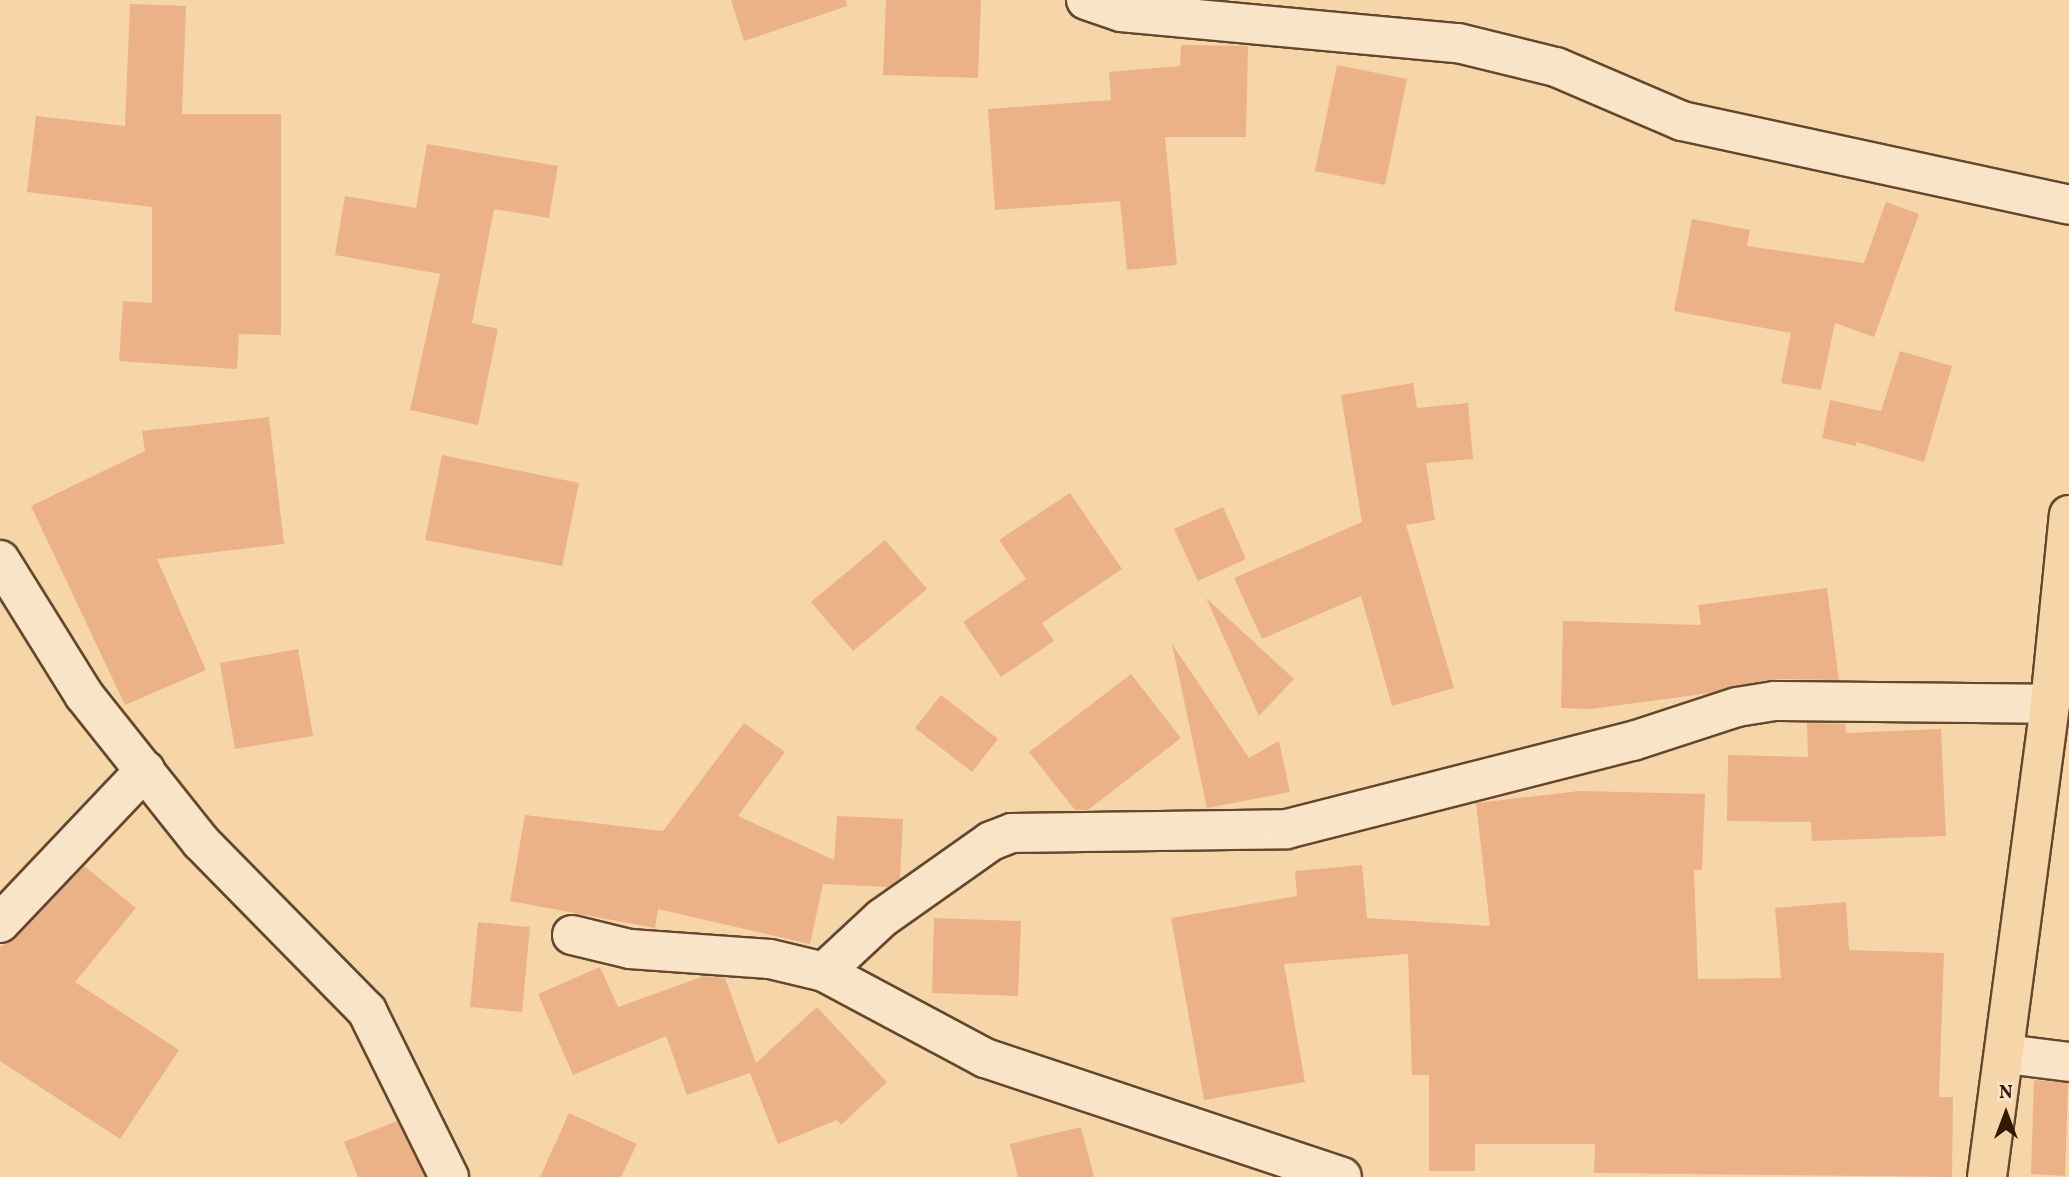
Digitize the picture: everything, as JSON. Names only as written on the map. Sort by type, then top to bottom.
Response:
[{"type":"main road","points":[[1987,1177],[2006,1054],[2050,704],[2069,515]]},
{"type":"street","points":[[1086,0],[1121,12],[1458,43],[1556,68],[1682,121],[2069,205]]},
{"type":"street","points":[[0,560],[84,695],[216,859],[367,1011],[449,1177]]},
{"type":"street","points":[[824,972],[891,911],[991,841],[1013,833],[1287,829],[1633,741],[1737,707],[1775,701],[2050,704]]},
{"type":"street","points":[[0,923],[145,770]]},
{"type":"street","points":[[572,934],[630,949],[770,959],[824,972],[985,1058],[1342,1177]]},
{"type":"street","points":[[2006,1054],[2069,1062]]},
{"type":"building","points":[[731,0],[846,0],[847,6],[744,41]]},
{"type":"building","points":[[886,0],[981,0],[978,78],[883,75]]},
{"type":"building","points":[[130,4],[186,6],[182,114],[281,114],[281,335],[239,334],[237,369],[119,361],[123,301],[152,303],[152,207],[27,192],[36,116],[125,126]]},
{"type":"building","points":[[1181,45],[1248,46],[1246,137],[1165,137],[1177,265],[1127,270],[1120,201],[995,210],[988,109],[1111,100],[1109,72],[1180,66]]},
{"type":"building","points":[[1337,65],[1407,79],[1385,185],[1315,171]]},
{"type":"building","points":[[427,144],[558,166],[549,218],[494,209],[472,323],[498,329],[478,425],[410,410],[440,274],[335,255],[345,196],[416,208]]},
{"type":"building","points":[[1886,202],[1919,214],[1874,337],[1835,323],[1821,390],[1781,383],[1791,333],[1674,311],[1692,219],[1750,230],[1747,246],[1864,263]]},
{"type":"building","points":[[1900,351],[1952,366],[1924,462],[1856,442],[1856,446],[1822,438],[1830,400],[1881,411]]},
{"type":"building","points":[[1413,383],[1417,408],[1468,403],[1473,459],[1426,463],[1435,520],[1406,525],[1454,688],[1392,706],[1361,596],[1262,639],[1234,578],[1362,522],[1341,395]]},
{"type":"building","points":[[269,417],[284,544],[157,559],[206,670],[125,705],[31,506],[145,451],[142,431]]},
{"type":"building","points":[[442,455],[579,483],[562,566],[425,540]]},
{"type":"building","points":[[1070,493],[1122,569],[1042,623],[1054,641],[1001,677],[963,622],[1026,579],[999,540]]},
{"type":"building","points":[[1223,507],[1246,559],[1198,581],[1174,529]]},
{"type":"building","points":[[885,540],[927,589],[853,651],[811,602]]},
{"type":"building","points":[[1827,588],[1839,680],[1772,679],[1710,693],[1591,709],[1561,708],[1563,621],[1701,625],[1698,605]]},
{"type":"building","points":[[1206,598],[1294,679],[1259,716]]},
{"type":"building","points":[[1172,644],[1249,758],[1279,741],[1290,792],[1207,808]]},
{"type":"building","points":[[298,649],[313,736],[235,749],[220,663]]},
{"type":"building","points":[[1131,674],[1181,738],[1088,810],[1075,810],[1029,752]]},
{"type":"building","points":[[941,695],[998,739],[972,772],[915,728]]},
{"type":"building","points":[[744,723],[785,752],[738,816],[834,860],[837,816],[903,819],[900,878],[888,887],[823,884],[810,944],[658,909],[655,928],[510,901],[525,815],[663,831]]},
{"type":"building","points":[[1807,723],[1845,724],[1846,733],[1941,729],[1946,836],[1812,841],[1811,822],[1727,821],[1728,755],[1808,757]]},
{"type":"building","points":[[1579,791],[1705,794],[1702,870],[1694,870],[1698,979],[1781,978],[1775,908],[1846,902],[1849,950],[1944,953],[1939,1097],[1953,1097],[1952,1177],[1594,1173],[1595,1144],[1475,1144],[1475,1171],[1429,1171],[1429,1075],[1412,1075],[1408,954],[1284,964],[1305,1082],[1204,1100],[1171,918],[1297,896],[1295,871],[1362,865],[1367,918],[1490,926],[1476,803]]},
{"type":"building","points":[[84,866],[136,908],[75,982],[179,1050],[120,1139],[0,1061],[0,947],[16,938]]},
{"type":"building","points":[[934,918],[1021,921],[1018,996],[932,993]]},
{"type":"building","points":[[478,922],[530,927],[522,1012],[470,1007]]},
{"type":"building","points":[[600,967],[618,1007],[704,976],[725,978],[756,1063],[817,1007],[887,1082],[841,1125],[837,1120],[778,1144],[750,1073],[687,1095],[666,1036],[573,1075],[538,994]]},
{"type":"building","points":[[2034,1080],[2068,1083],[2065,1176],[2031,1174]]},
{"type":"building","points":[[569,1113],[637,1144],[621,1177],[540,1177]]},
{"type":"building","points":[[397,1121],[425,1177],[358,1177],[344,1142]]},
{"type":"building","points":[[1081,1127],[1094,1177],[1018,1177],[1010,1144]]}]
